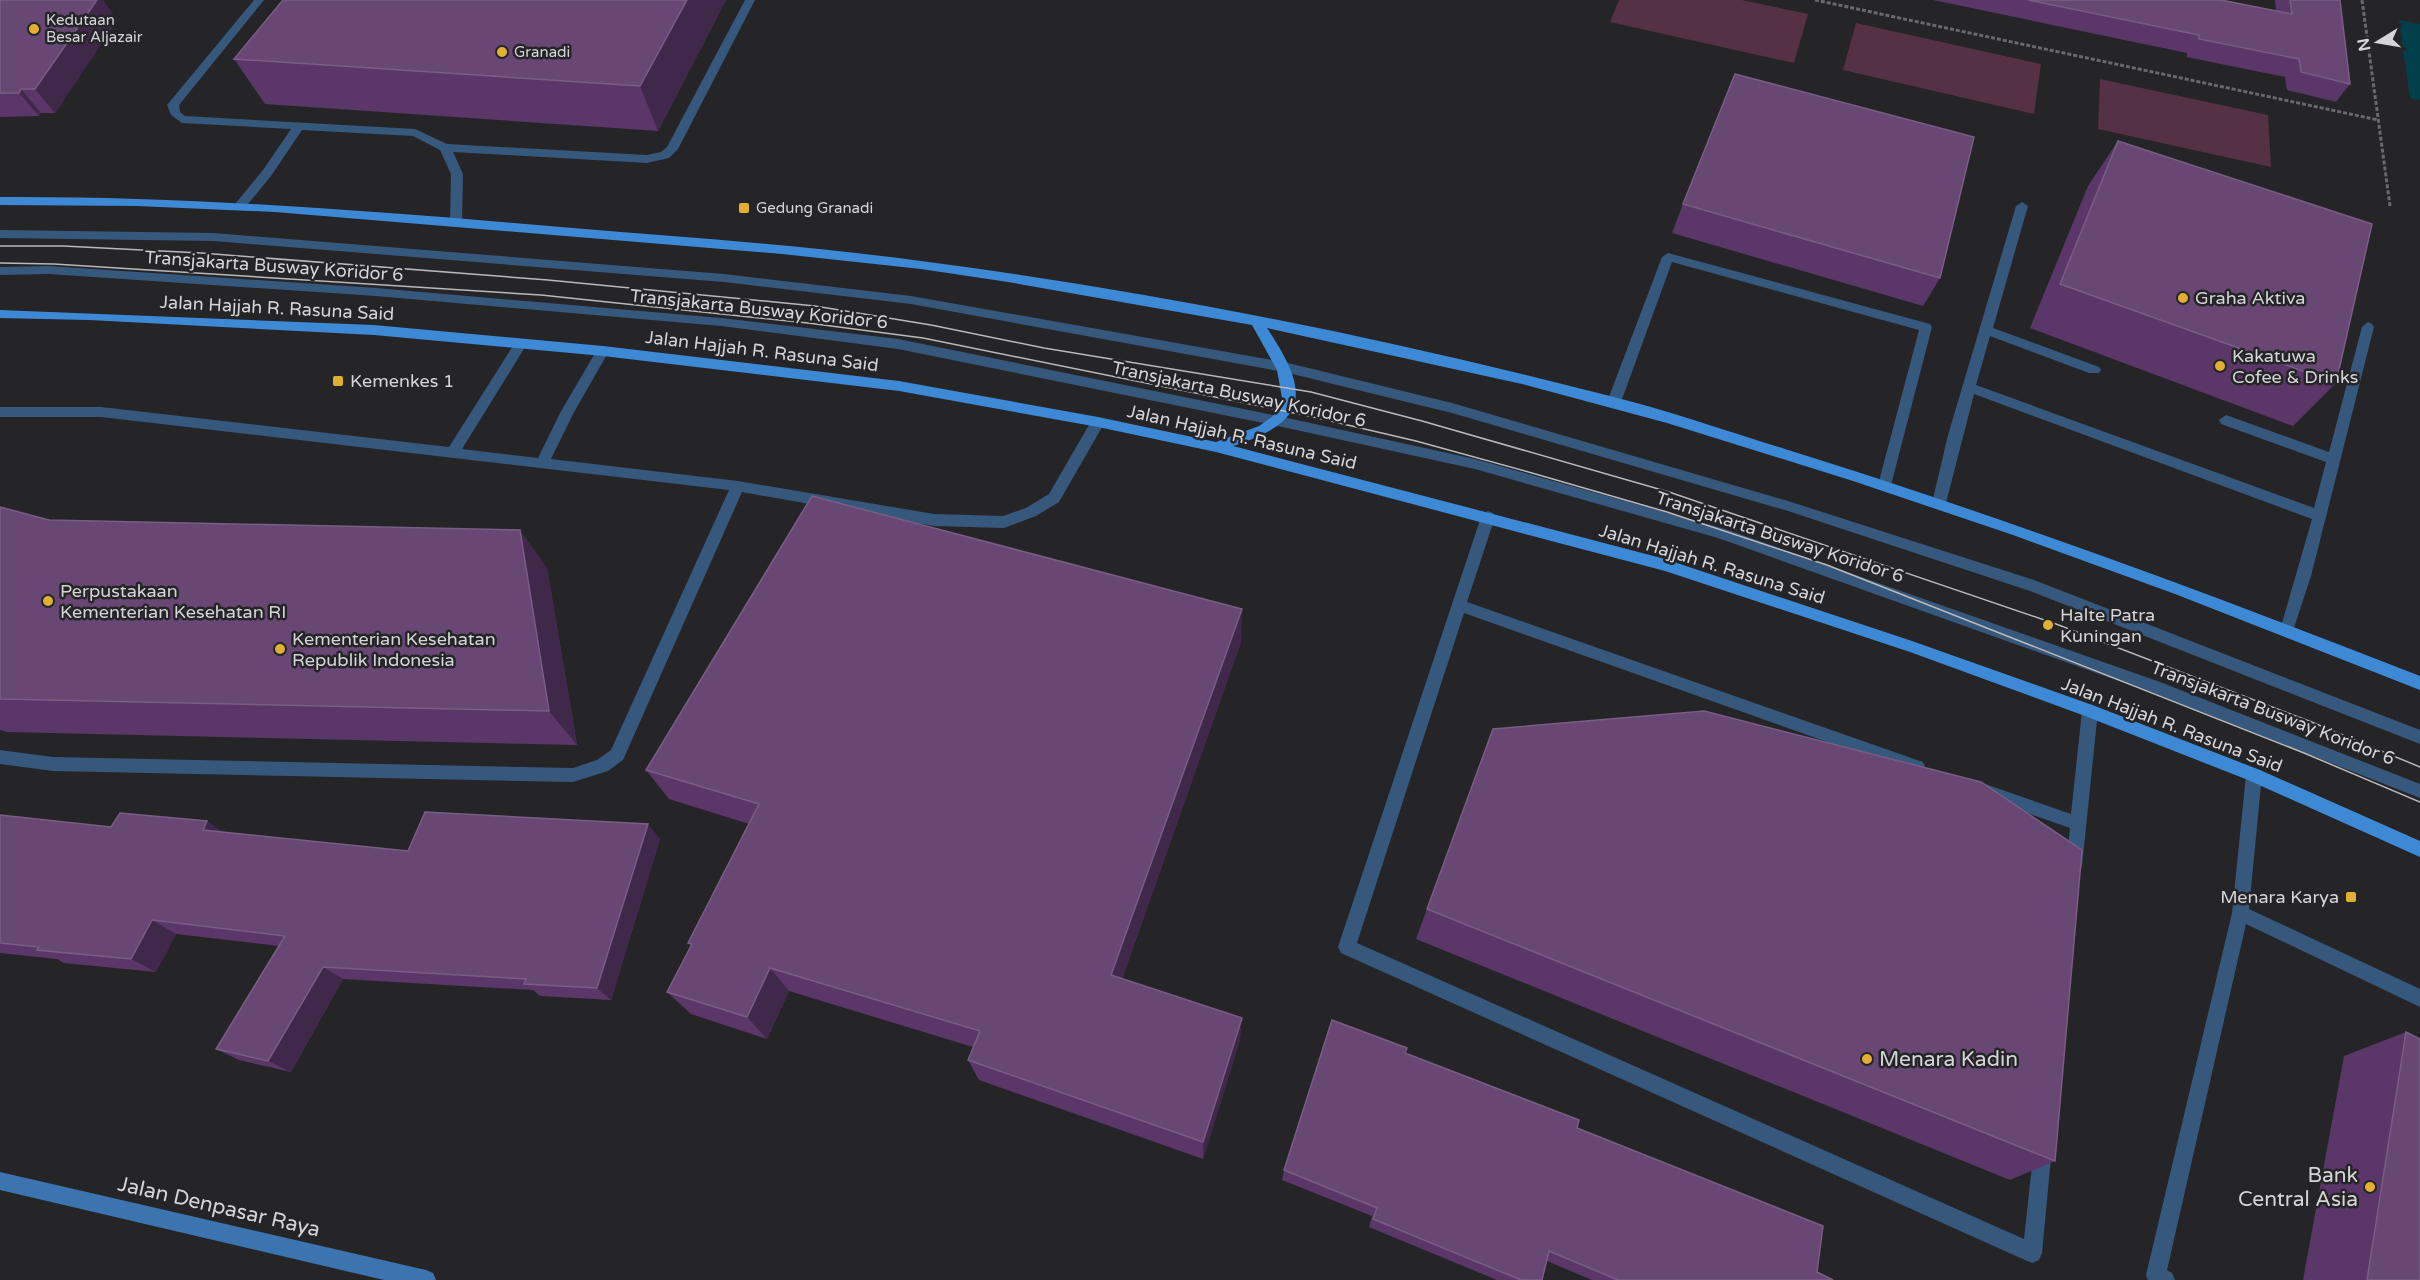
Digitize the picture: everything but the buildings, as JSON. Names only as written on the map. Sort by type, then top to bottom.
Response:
[{"type":"main road","points":[[0,201],[239,207],[456,222],[919,265],[1255,320],[1614,402],[1886,485],[2287,630],[2420,683]]},
{"type":"main road","name":"Jalan Hajjah R. Rasuna Said","points":[[0,314],[89,316],[374,330],[603,351],[899,386],[1098,422],[1216,447],[1665,565],[1912,647],[2090,711],[2254,775],[2420,849]]},
{"type":"main road","points":[[1216,447],[1278,421],[1289,402],[1284,367],[1274,347],[1255,320]]},
{"type":"street","name":"Jalan Denpasar Raya","points":[[0,1181],[426,1280]]},
{"type":"lane","points":[[258,0],[173,105],[176,113],[182,119],[415,133],[445,148],[647,159],[665,155],[672,149],[750,0]]},
{"type":"lane","points":[[239,207],[267,173],[299,126]]},
{"type":"lane","points":[[445,148],[457,174],[456,222]]},
{"type":"lane","points":[[1939,503],[1969,387],[2022,206]]},
{"type":"lane","name":"Transjakarta Busway Koridor 6","points":[[0,234],[214,237],[724,278],[911,300],[1284,367],[1463,411],[1788,506],[2012,579],[2420,737]]},
{"type":"lane","points":[[1614,402],[1668,257],[1926,327],[1900,417],[1886,485]]},
{"type":"lane","name":"Transjakarta Busway Koridor 6","points":[[0,271],[50,270],[364,291],[720,322],[898,344],[1278,421],[1475,464],[1720,533],[2155,687],[2420,791]]},
{"type":"lane","points":[[2287,630],[2304,576],[2368,327]]},
{"type":"lane","points":[[1986,330],[2094,370]]},
{"type":"lane","points":[[452,453],[521,344]]},
{"type":"lane","points":[[542,464],[567,413],[603,351]]},
{"type":"lane","points":[[1969,387],[2320,516]]},
{"type":"lane","points":[[0,412],[101,412],[738,486],[934,520],[1004,522],[1031,512],[1054,498],[1098,422]]},
{"type":"lane","points":[[2226,420],[2334,460]]},
{"type":"lane","points":[[0,757],[53,764],[573,776],[588,772],[602,766],[617,755],[738,486]]},
{"type":"lane","points":[[1488,517],[1347,947],[2032,1253],[2046,1125]]},
{"type":"lane","points":[[1460,606],[1933,773]]},
{"type":"lane","points":[[2072,882],[2090,711]]},
{"type":"lane","points":[[2165,1280],[2156,1275],[2240,914],[2254,775]]},
{"type":"lane","points":[[1966,785],[2079,824]]},
{"type":"lane","points":[[2240,914],[2420,998]]},
{"type":"path","points":[[1815,0],[2378,120]]},
{"type":"path","points":[[2362,0],[2390,206]]},
{"type":"shaded area","points":[[1619,0],[1742,0],[1808,14],[1794,63],[1610,22]]},
{"type":"shaded area","points":[[1856,23],[2041,64],[2034,114],[1843,70]]},
{"type":"shaded area","points":[[2100,79],[2268,115],[2271,167],[2098,129]]},
{"type":"water","points":[[2399,20],[2420,24],[2420,100],[2410,98]]},
{"type":"tram line","points":[[0,246],[63,246],[201,253],[548,280],[815,306],[931,325],[1044,348],[1311,392],[1422,421],[1669,492],[2056,624],[2309,721],[2420,767]]},
{"type":"tram line","points":[[0,263],[54,264],[541,295],[808,323],[923,338],[1309,416],[1416,441],[1532,473],[1667,512],[1827,565],[2304,753],[2420,802]]},
{"type":"place","name":"Kedutaan Besar Aljazair","points":[[34,29]]},
{"type":"place","name":"Granadi","points":[[502,52]]},
{"type":"place","name":"Gedung Granadi","points":[[744,208]]},
{"type":"place","name":"Graha Aktiva","points":[[2183,298]]},
{"type":"place","name":"Kakatuwa Cofee & Drinks","points":[[2220,366]]},
{"type":"place","name":"Kemenkes 1","points":[[338,381]]},
{"type":"place","name":"Perpustakaan Kementerian Kesehatan RI","points":[[48,601]]},
{"type":"place","name":"Halte Patra Kuningan","points":[[2048,625]]},
{"type":"place","name":"Kementerian Kesehatan Republik Indonesia","points":[[280,649]]},
{"type":"place","name":"Menara Karya","points":[[2351,897]]},
{"type":"place","name":"Menara Kadin","points":[[1867,1059]]},
{"type":"place","name":"Bank Central Asia","points":[[2370,1187]]}]
